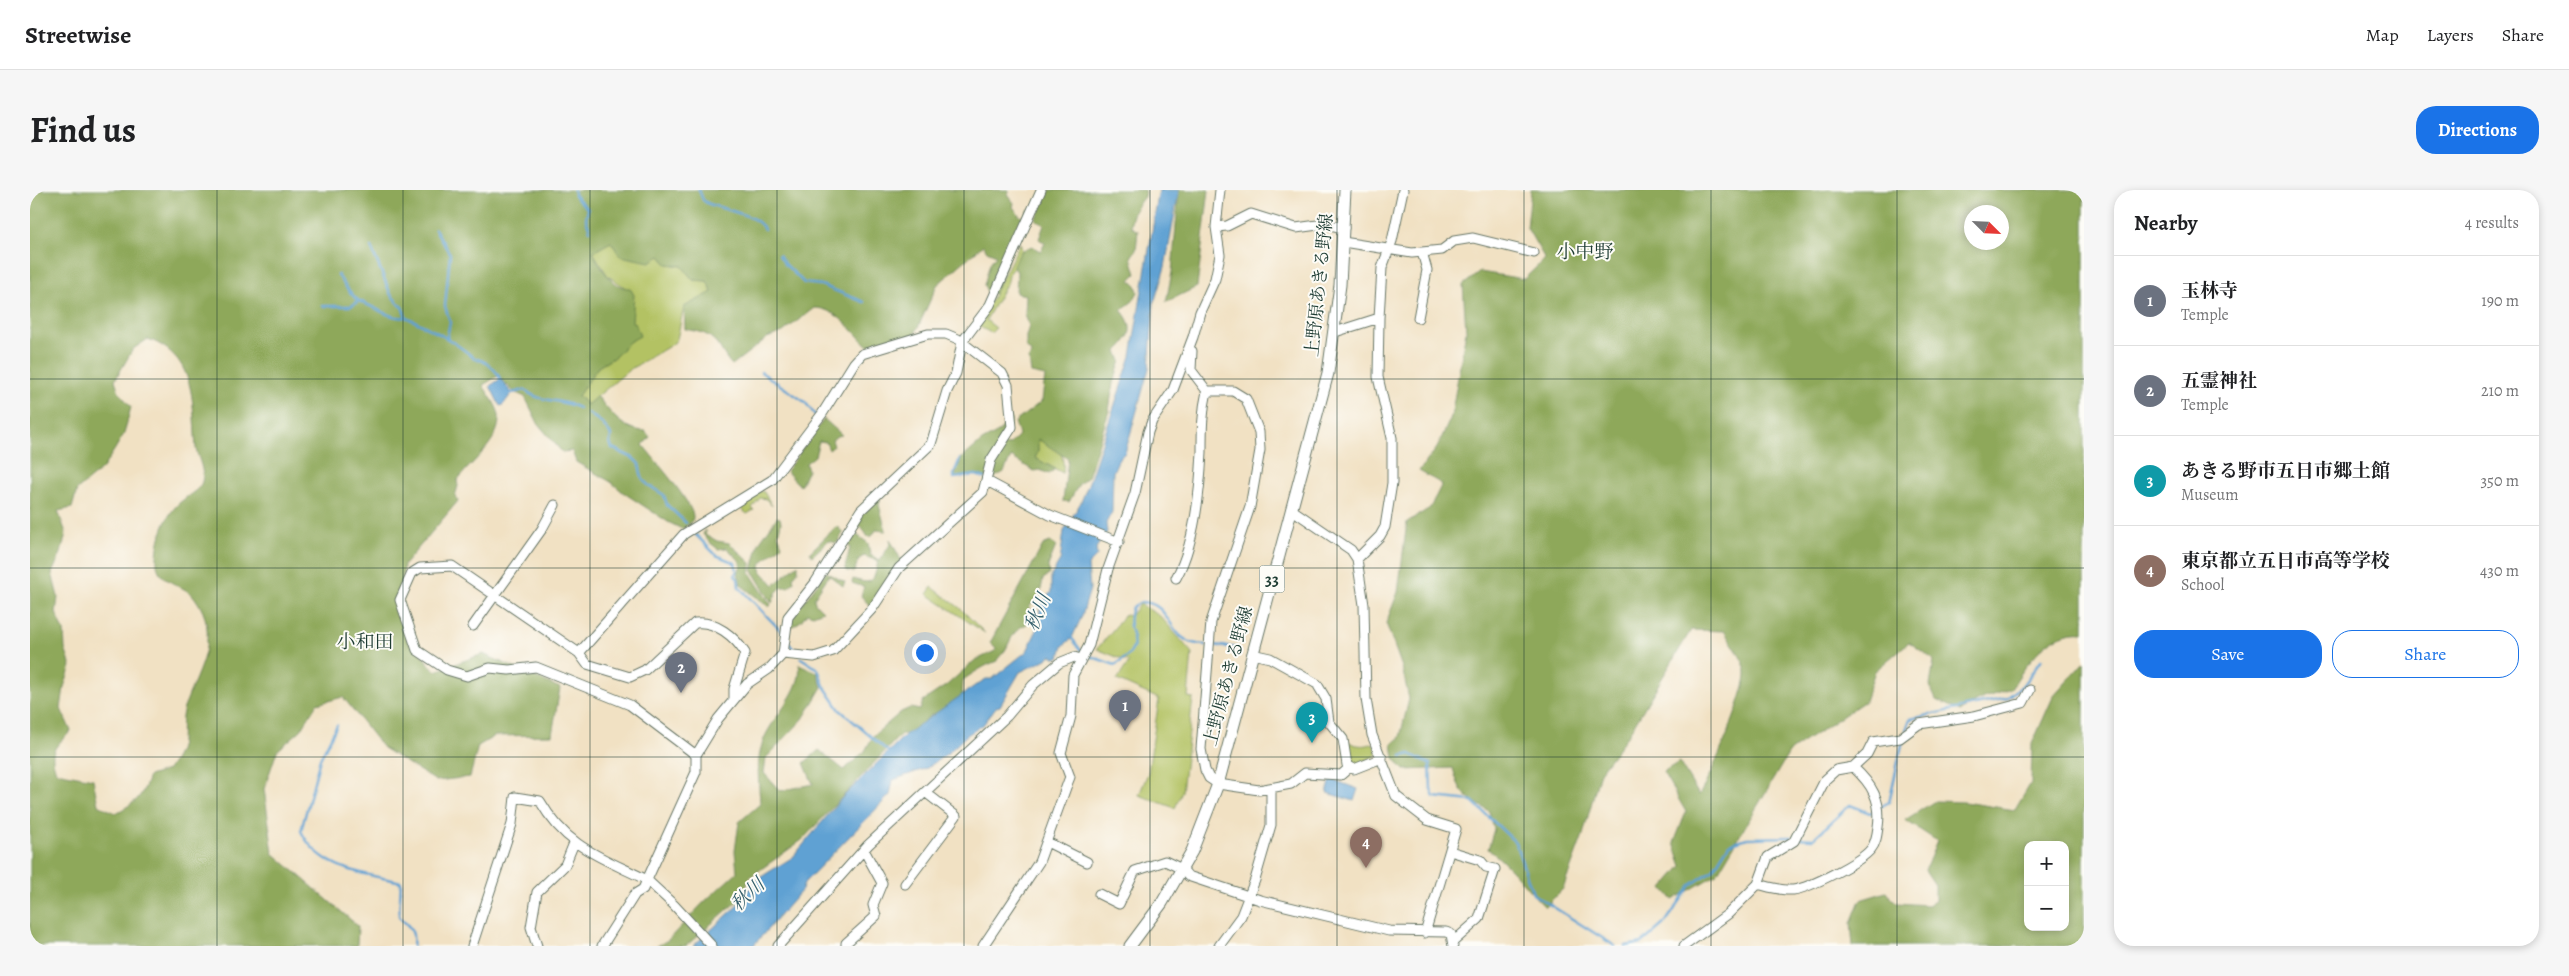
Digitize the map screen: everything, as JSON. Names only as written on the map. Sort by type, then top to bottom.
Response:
[{"type":"main road","name":"上野原あきる野線","points":[[1130,946],[1162,903],[1182,869],[1199,836],[1218,784],[1328,373],[1335,332],[1344,228],[1345,190]]},
{"type":"street","points":[[472,946],[512,824],[515,797],[540,801],[555,825],[574,843],[647,880],[696,772],[696,755],[734,698],[748,684],[769,669],[783,654],[788,617],[815,583],[861,510],[928,448],[935,434],[947,392],[956,373],[962,342],[990,305],[1041,190]]},
{"type":"street","points":[[982,946],[1039,862],[1070,777],[1061,753],[1071,716],[1073,676],[1083,656],[1108,569],[1135,493],[1148,432],[1152,421],[1173,390],[1200,312],[1215,279],[1220,255],[1216,227],[1220,190]]},
{"type":"street","points":[[1358,559],[1380,536],[1384,527],[1392,483],[1392,438],[1378,377],[1379,318],[1382,268],[1403,190]]},
{"type":"street","points":[[1216,227],[1227,226],[1251,214],[1296,228],[1325,224],[1344,228]]},
{"type":"street","points":[[1343,242],[1388,250],[1422,252],[1442,250],[1454,241],[1473,238],[1534,253]]},
{"type":"street","points":[[1418,318],[1427,270],[1422,252]]},
{"type":"street","points":[[1335,332],[1379,318]]},
{"type":"street","points":[[579,653],[684,534],[772,480],[822,414],[854,363],[862,354],[876,348],[937,333],[946,334],[962,342],[1002,373],[1008,385],[1012,427],[992,456],[984,492],[899,568],[872,609],[833,650],[814,657],[783,654]]},
{"type":"street","points":[[1189,347],[1192,352],[1190,364],[1194,376],[1207,391],[1233,391],[1246,399],[1260,432],[1260,450],[1250,507],[1215,604],[1208,639],[1201,749],[1206,775],[1218,784],[1259,790],[1271,789],[1291,784],[1305,773],[1341,775],[1350,767],[1361,767],[1382,758]]},
{"type":"street","points":[[1176,578],[1189,550],[1201,465],[1200,432],[1207,391]]},
{"type":"street","points":[[987,480],[1057,517],[1117,541]]},
{"type":"street","points":[[473,626],[542,529],[555,505]]},
{"type":"street","points":[[1291,509],[1351,550],[1358,559],[1364,605],[1367,717],[1396,796],[1427,820],[1456,829],[1425,933]]},
{"type":"street","points":[[696,755],[630,704],[536,667],[509,670],[490,668],[468,676],[447,670],[417,650],[400,600],[412,574],[420,568],[452,566],[579,653],[587,664],[630,677],[645,670],[695,624],[706,622],[713,624],[739,643],[745,653],[734,689],[734,698]]},
{"type":"street","points":[[1252,654],[1270,658],[1317,684],[1326,699],[1329,722],[1343,739],[1345,760],[1350,767]]},
{"type":"street","points":[[778,946],[864,850],[1007,716],[1047,672],[1067,659],[1083,656]]},
{"type":"street","points":[[1684,946],[1728,914],[1758,884],[1768,857],[1794,841],[1824,780],[1836,770],[1853,767],[1868,754],[1873,742],[1876,740],[1893,740],[1919,724],[2004,710],[2023,704],[2030,690]]},
{"type":"street","points":[[1758,884],[1794,890],[1860,859],[1871,849],[1877,837],[1880,813],[1879,802],[1868,780],[1853,767]]},
{"type":"street","points":[[1219,946],[1241,916],[1248,896],[1271,825],[1271,789]]},
{"type":"street","points":[[905,884],[956,816],[925,792]]},
{"type":"street","points":[[1047,842],[1088,862]]},
{"type":"street","points":[[537,946],[531,927],[537,892],[565,865],[574,843]]},
{"type":"street","points":[[846,946],[846,943],[876,916],[873,905],[882,883],[864,850]]},
{"type":"street","points":[[1450,852],[1480,860],[1486,867],[1495,869],[1480,919],[1453,944]]},
{"type":"street","points":[[1099,894],[1119,904],[1135,871],[1165,861],[1182,869],[1188,876],[1248,896],[1389,931],[1446,932],[1451,934],[1453,944]]},
{"type":"street","points":[[602,946],[635,894],[642,889],[647,880],[688,919],[712,946]]},
{"type":"green space","points":[[30,190],[1009,190],[1008,195],[1014,203],[1013,207],[1020,216],[1024,217],[1028,209],[994,294],[987,292],[984,285],[990,263],[996,255],[987,251],[983,245],[937,285],[915,334],[869,347],[838,317],[823,309],[814,308],[783,332],[767,338],[732,365],[714,340],[703,333],[685,329],[684,307],[712,292],[707,281],[693,280],[682,266],[667,264],[660,256],[650,262],[620,256],[611,242],[593,252],[607,276],[618,285],[630,288],[634,295],[632,322],[635,323],[640,336],[629,342],[616,356],[598,367],[578,396],[587,405],[597,396],[618,420],[630,428],[645,431],[650,437],[643,445],[680,492],[692,512],[692,520],[689,525],[682,529],[668,522],[624,493],[611,482],[576,462],[572,451],[562,452],[539,425],[525,397],[514,392],[498,376],[483,385],[495,404],[499,416],[495,434],[484,451],[457,481],[458,486],[455,496],[458,501],[404,565],[399,611],[411,642],[435,671],[483,654],[560,688],[552,735],[495,736],[478,746],[470,777],[436,781],[383,748],[343,697],[317,704],[301,730],[277,751],[264,789],[273,853],[358,926],[357,946],[30,946]],"holes":[[[148,339],[164,347],[176,358],[184,370],[189,384],[196,448],[203,478],[199,487],[171,512],[160,538],[157,564],[162,576],[195,598],[203,612],[207,625],[207,639],[201,665],[183,710],[181,742],[176,757],[168,770],[149,776],[144,790],[137,799],[116,813],[98,805],[93,779],[56,772],[54,764],[53,753],[55,749],[71,731],[61,709],[64,687],[71,666],[65,649],[64,631],[56,613],[58,597],[52,573],[61,553],[66,533],[58,511],[72,508],[77,490],[103,468],[124,434],[131,407],[119,392],[115,380],[133,349]]]},
{"type":"green space","points":[[1050,190],[1145,190],[1144,197],[1135,211],[1131,223],[1131,227],[1138,231],[1136,250],[1131,257],[1136,274],[1130,280],[1136,285],[1138,292],[1133,301],[1121,310],[1130,326],[1129,336],[1117,351],[1121,361],[1113,383],[1109,411],[1088,477],[1079,484],[1069,502],[1063,501],[1068,459],[1038,439],[1038,452],[1035,458],[1055,469],[1049,474],[1040,470],[1034,471],[1011,457],[1004,472],[990,480],[990,467],[1004,444],[1009,445],[1019,435],[1015,422],[1042,401],[1045,376],[1031,373],[1029,359],[1031,353],[1026,347],[1026,336],[1029,326],[1025,314],[1026,295],[1016,293],[1017,272],[1013,266],[1021,251],[1032,246],[1041,251],[1045,243],[1039,239],[1044,225],[1035,219]]},
{"type":"green space","points":[[1179,190],[1209,190],[1197,287],[1166,302],[1172,272]]},
{"type":"green space","points":[[1531,190],[2084,190],[2084,632],[2072,632],[2050,641],[2032,658],[2011,689],[1983,698],[1960,711],[1936,700],[1930,686],[1934,660],[1909,642],[1875,671],[1865,701],[1790,751],[1717,874],[1673,900],[1663,888],[1682,866],[1674,843],[1686,812],[1663,772],[1679,762],[1699,795],[1735,715],[1745,682],[1746,672],[1741,657],[1724,631],[1691,630],[1628,735],[1600,772],[1583,835],[1563,889],[1545,907],[1511,869],[1488,849],[1494,829],[1489,811],[1461,790],[1453,768],[1404,770],[1394,758],[1392,744],[1400,737],[1409,699],[1402,667],[1386,623],[1398,592],[1407,522],[1430,508],[1442,484],[1419,471],[1437,448],[1451,417],[1466,331],[1463,285],[1480,272],[1524,279],[1545,259],[1527,228]]},
{"type":"green space","points":[[611,241],[660,256],[667,264],[682,266],[693,280],[707,281],[713,292],[684,307],[677,339],[673,344],[629,370],[587,405],[578,395],[598,367],[616,356],[637,330],[635,323],[631,323],[626,288],[608,276],[593,252]]},
{"type":"green space","points":[[1020,243],[1023,253],[1016,267],[1010,271],[1008,281],[986,320],[996,328],[991,333],[978,326]]},
{"type":"green space","points":[[1010,416],[1011,421],[986,478],[975,475],[954,478],[961,459],[982,441],[1000,431]]},
{"type":"green space","points":[[824,419],[842,435],[832,440],[834,446],[829,450],[826,442],[819,441],[815,456],[806,463],[808,470],[800,486],[786,471]]},
{"type":"green space","points":[[1037,439],[1055,448],[1061,454],[1063,473],[1035,458],[1038,452]]},
{"type":"green space","points":[[761,491],[764,492],[772,506],[766,499],[760,498],[752,508],[754,510],[747,514],[737,505],[741,507],[747,499]]},
{"type":"green space","points":[[881,497],[879,505],[886,531],[876,530],[872,536],[868,537],[861,526],[851,533],[860,516]]},
{"type":"green space","points":[[777,517],[780,518],[781,523],[778,535],[782,545],[760,566],[762,572],[774,585],[798,564],[798,571],[793,577],[794,582],[788,587],[782,587],[776,593],[772,603],[752,570],[759,543]]},
{"type":"green space","points":[[837,526],[843,533],[837,543],[828,541],[812,556],[810,552]]},
{"type":"green space","points":[[705,530],[705,534],[717,541],[729,543],[751,563],[750,573],[771,605],[769,607],[741,585],[738,573],[741,565],[739,560],[727,548],[718,549],[709,542],[703,534]]},
{"type":"green space","points":[[857,535],[868,543],[870,555],[880,560],[891,543],[890,539],[901,560],[901,563],[871,607],[861,596],[864,587],[852,583],[853,579],[865,582],[872,580],[878,561],[864,556],[859,559],[854,572],[847,571],[845,567],[850,548],[846,538]]},
{"type":"green space","points":[[1050,542],[1056,546],[1048,566],[1049,575],[1043,579],[1040,595],[1030,606],[1027,624],[1016,631],[1005,651],[996,662],[963,680],[962,697],[945,709],[931,715],[910,734],[901,734],[802,840],[750,877],[743,896],[686,946],[657,946],[668,940],[704,902],[737,872],[735,851],[739,822],[760,804],[758,771],[761,747],[768,730],[787,703],[797,683],[799,664],[817,672],[822,687],[803,719],[766,758],[764,773],[780,791],[813,784],[804,763],[819,750],[844,770],[865,751],[873,736],[901,712],[910,708],[920,710],[923,701],[947,685],[974,661],[995,651],[996,649],[990,643],[1043,545]]},
{"type":"green space","points":[[826,572],[845,582],[843,586],[829,575],[814,598],[815,603],[823,611],[813,615],[807,613],[801,621],[790,628],[789,622]]},
{"type":"green space","points":[[932,587],[960,608],[985,633],[927,594]]},
{"type":"green space","points":[[1140,604],[1160,616],[1192,653],[1188,697],[1193,698],[1182,792],[1175,808],[1139,795],[1148,773],[1159,699],[1117,680],[1129,662],[1097,649],[1125,615],[1130,616]]},
{"type":"green space","points":[[2084,662],[2084,946],[1853,946],[1851,923],[1860,900],[1886,892],[1897,903],[1928,905],[1935,901],[1935,885],[1925,870],[1937,841],[1905,820],[1935,801],[1964,802],[2015,810],[2031,783],[2032,744],[2053,697]]},
{"type":"green space","points":[[1343,741],[1360,745],[1373,743],[1377,753],[1374,757],[1353,765],[1348,762]]},
{"type":"water","name":"秋川","points":[[1159,190],[1179,190],[1165,267],[1154,303],[1149,368],[1125,453],[1119,458],[1113,472],[1112,512],[1106,523],[1107,532],[1096,548],[1097,556],[1088,565],[1090,589],[1082,616],[1072,638],[1063,646],[1060,656],[1057,658],[1050,655],[1047,659],[1020,672],[1000,706],[996,707],[983,725],[967,735],[948,753],[927,768],[893,780],[890,795],[804,883],[802,890],[753,946],[693,946],[734,909],[756,880],[793,857],[842,798],[906,734],[976,685],[986,679],[992,679],[1027,651],[1036,632],[1041,604],[1051,592],[1051,576],[1060,561],[1064,531],[1081,502],[1089,482],[1131,356]]},
{"type":"water","points":[[500,379],[512,393],[503,405],[500,406],[490,386]]},
{"type":"water","points":[[1331,779],[1358,789],[1354,801],[1327,793]]},
{"type":"waterway","points":[[574,190],[574,195],[588,209],[586,219],[590,230]]},
{"type":"waterway","points":[[699,190],[703,200],[707,203],[747,216],[760,224],[764,229]]},
{"type":"waterway","points":[[435,229],[450,254],[445,306],[450,322],[447,337]]},
{"type":"waterway","points":[[371,247],[391,295],[402,307],[406,316]]},
{"type":"waterway","points":[[779,255],[784,263],[804,283],[821,285],[864,302]]},
{"type":"waterway","points":[[338,275],[359,301]]},
{"type":"waterway","points":[[322,306],[351,306],[359,301],[388,315],[406,317],[451,341],[475,359],[486,363],[496,372],[500,379]]},
{"type":"waterway","points":[[761,372],[805,402],[815,415]]},
{"type":"waterway","points":[[512,393],[525,390],[537,397],[579,408]]},
{"type":"waterway","points":[[588,413],[602,423],[611,435],[610,443],[612,448],[633,458],[639,464],[642,478],[648,485],[664,495],[667,505],[686,523]]},
{"type":"waterway","points":[[960,459],[954,473],[954,478],[976,475],[985,478]]},
{"type":"waterway","points":[[696,535],[716,555],[735,563],[737,571],[735,575],[738,579],[739,587],[782,632]]},
{"type":"waterway","points":[[1087,655],[1115,665],[1126,657],[1132,651],[1134,645],[1130,626],[1132,607],[1141,602],[1152,604],[1160,609],[1183,638],[1193,643],[1206,645]]},
{"type":"waterway","points":[[1071,637],[1082,652]]},
{"type":"waterway","points":[[787,641],[796,652]]},
{"type":"waterway","points":[[1212,645],[1238,648]]},
{"type":"waterway","points":[[801,658],[818,669],[824,686],[840,710],[891,754]]},
{"type":"waterway","points":[[1906,730],[1910,719],[2007,698],[2022,686],[2042,659]]},
{"type":"waterway","points":[[337,725],[320,759],[301,831],[309,844],[331,862],[344,868],[401,882],[399,917],[411,929],[413,946]]},
{"type":"waterway","points":[[1797,838],[1813,839],[1850,805],[1870,813],[1889,802],[1903,740]]},
{"type":"waterway","points":[[1402,756],[1410,754],[1430,764],[1431,790],[1434,797],[1472,801],[1515,842],[1533,894],[1615,946]]},
{"type":"waterway","points":[[1626,946],[1642,943],[1665,923],[1691,885],[1713,870],[1729,844],[1747,838],[1792,837]]},
{"type":"place","name":"五霊神社","points":[[681,693]]},
{"type":"place","name":"玉林寺","points":[[1125,731]]},
{"type":"place","name":"あきる野市五日市郷土館","points":[[1312,743]]},
{"type":"place","name":"東京都立五日市高等学校","points":[[1366,868]]},
{"type":"district","name":"小中野","points":[[1585,251]]},
{"type":"district","name":"小和田","points":[[365,641]]}]
